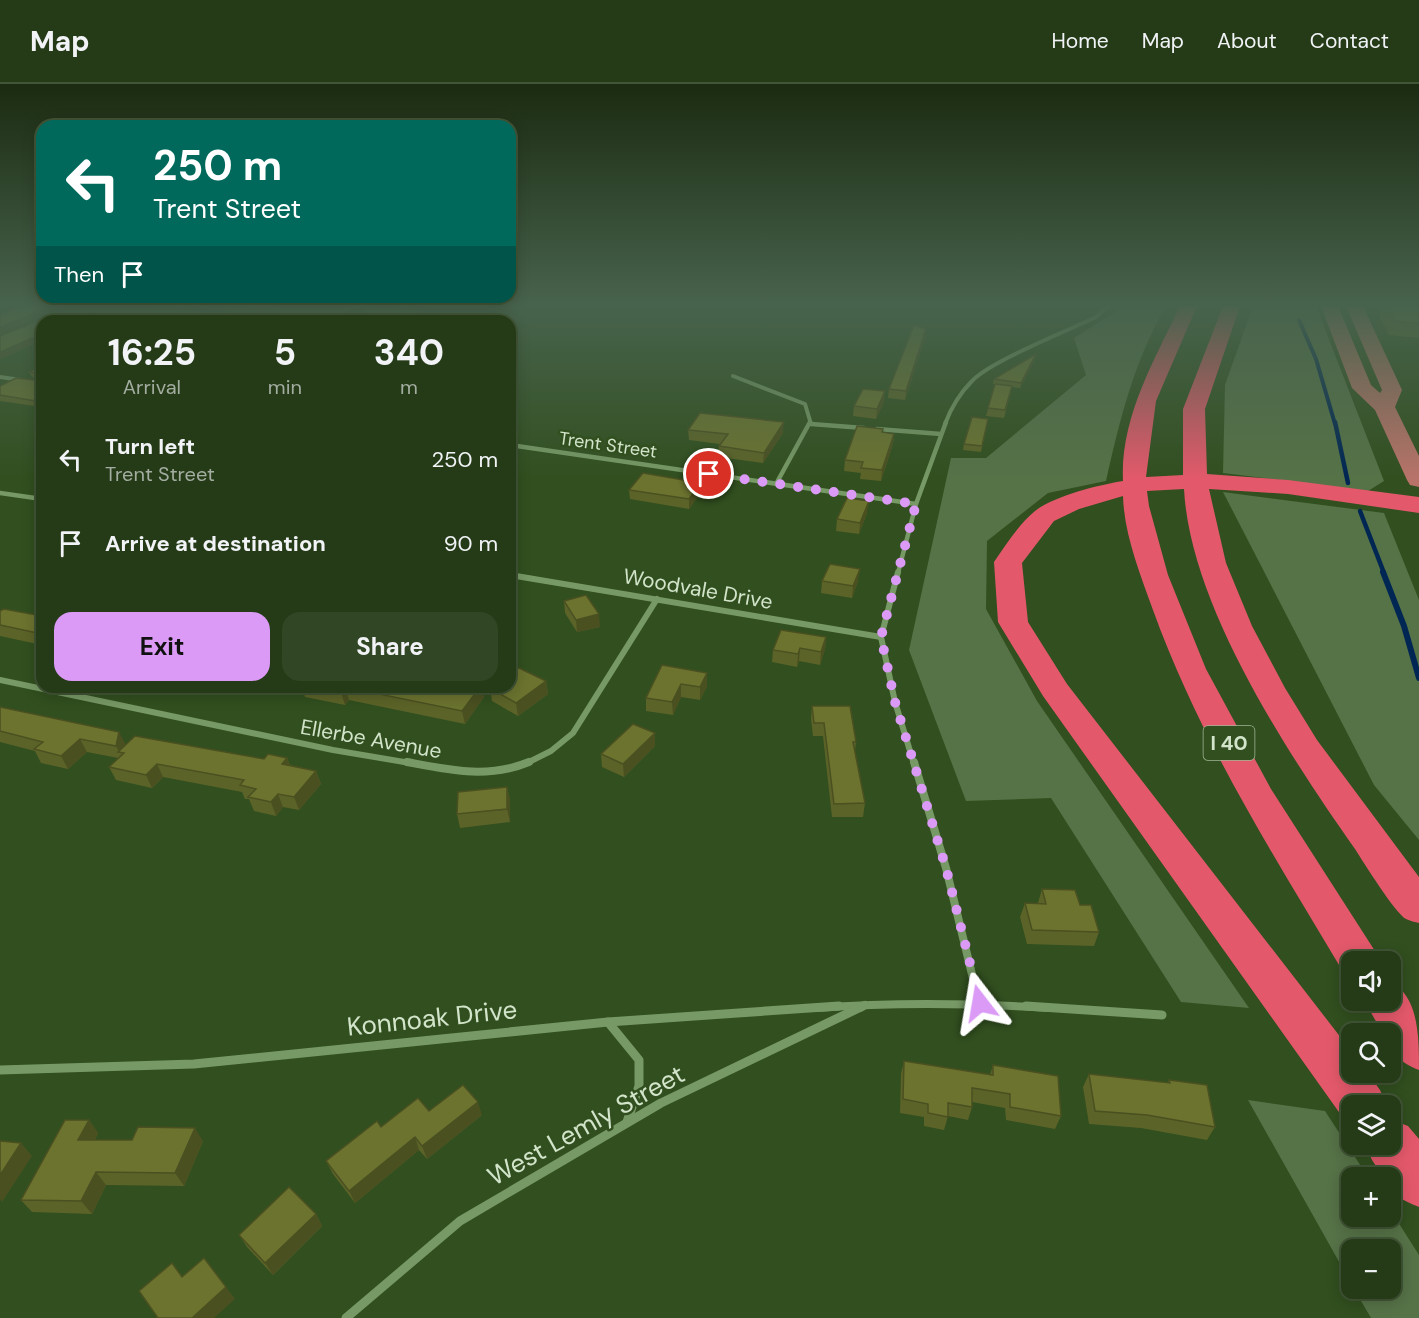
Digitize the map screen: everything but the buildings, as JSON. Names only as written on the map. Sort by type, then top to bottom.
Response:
[{"type":"highway","name":"I 40","points":[[1163,364],[1146,401],[1134,469],[1136,506],[1154,575],[1190,669],[1255,794],[1353,951]]},
{"type":"highway","points":[[1211,364],[1194,409],[1192,467],[1197,501],[1216,577],[1260,673],[1344,810],[1419,907]]},
{"type":"highway","points":[[1355,1095],[1054,688],[1013,622],[1008,562],[1046,515],[1085,498],[1150,484],[1216,483],[1269,487],[1419,506]]},
{"type":"highway","points":[[1393,1011],[1419,1049]]},
{"type":"highway","points":[[1399,1155],[1419,1181]]},
{"type":"main road","points":[[1352,364],[1362,388],[1384,407],[1419,480]]},
{"type":"main road","points":[[1380,364],[1392,390],[1384,407]]},
{"type":"street","points":[[980,1003],[946,868],[895,702],[881,637],[916,504],[952,406],[973,379],[999,364]]},
{"type":"street","points":[[733,376],[756,390],[784,395],[805,404],[811,424],[776,484]]},
{"type":"street","points":[[0,377],[32,381]]},
{"type":"street","points":[[811,424],[941,434]]},
{"type":"street","name":"Trent Street","points":[[516,446],[916,504]]},
{"type":"street","points":[[0,493],[36,498]]},
{"type":"street","name":"Woodvale Drive","points":[[516,575],[881,637]]},
{"type":"street","name":"Ellerbe Avenue","points":[[62,693],[333,750],[469,774],[489,773],[540,758],[563,744],[590,706],[657,599]]},
{"type":"street","name":"Ellerbe Avenue","points":[[0,680],[36,688]]},
{"type":"street","name":"Konnoak Drive","points":[[0,1070],[194,1064],[608,1022],[869,1004],[980,1003],[1162,1015]]},
{"type":"street","name":"West Lemly Street","points":[[346,1318],[460,1221],[627,1122],[869,1004]]},
{"type":"street","points":[[608,1022],[639,1060],[639,1086],[627,1122]]},
{"type":"green space","points":[[1082,364],[1139,364],[1129,391],[1106,481],[1048,493],[987,541],[986,609],[1037,701],[1249,1008],[1181,1002],[1051,798],[966,801],[909,650],[951,458],[986,458],[1086,375]]},
{"type":"green space","points":[[1233,364],[1338,364],[1384,481],[1368,491],[1223,473],[1225,385]]},
{"type":"green space","points":[[1223,492],[1384,513],[1419,600],[1419,840],[1374,785]]},
{"type":"green space","points":[[1248,1100],[1325,1111],[1341,1136],[1341,1155],[1354,1155],[1361,1167],[1341,1167],[1341,1227],[1401,1227],[1419,1255],[1419,1318],[1371,1318],[1360,1299],[1401,1299],[1401,1239],[1341,1239],[1341,1265]]},
{"type":"waterway","points":[[1317,364],[1335,424]]},
{"type":"waterway","points":[[1335,422],[1348,483]]},
{"type":"waterway","points":[[1360,511],[1384,573]]},
{"type":"waterway","points":[[1383,572],[1404,626],[1419,678]]},
{"type":"route","points":[[709,474],[916,504],[881,637],[895,702],[946,868],[980,1003]]}]
